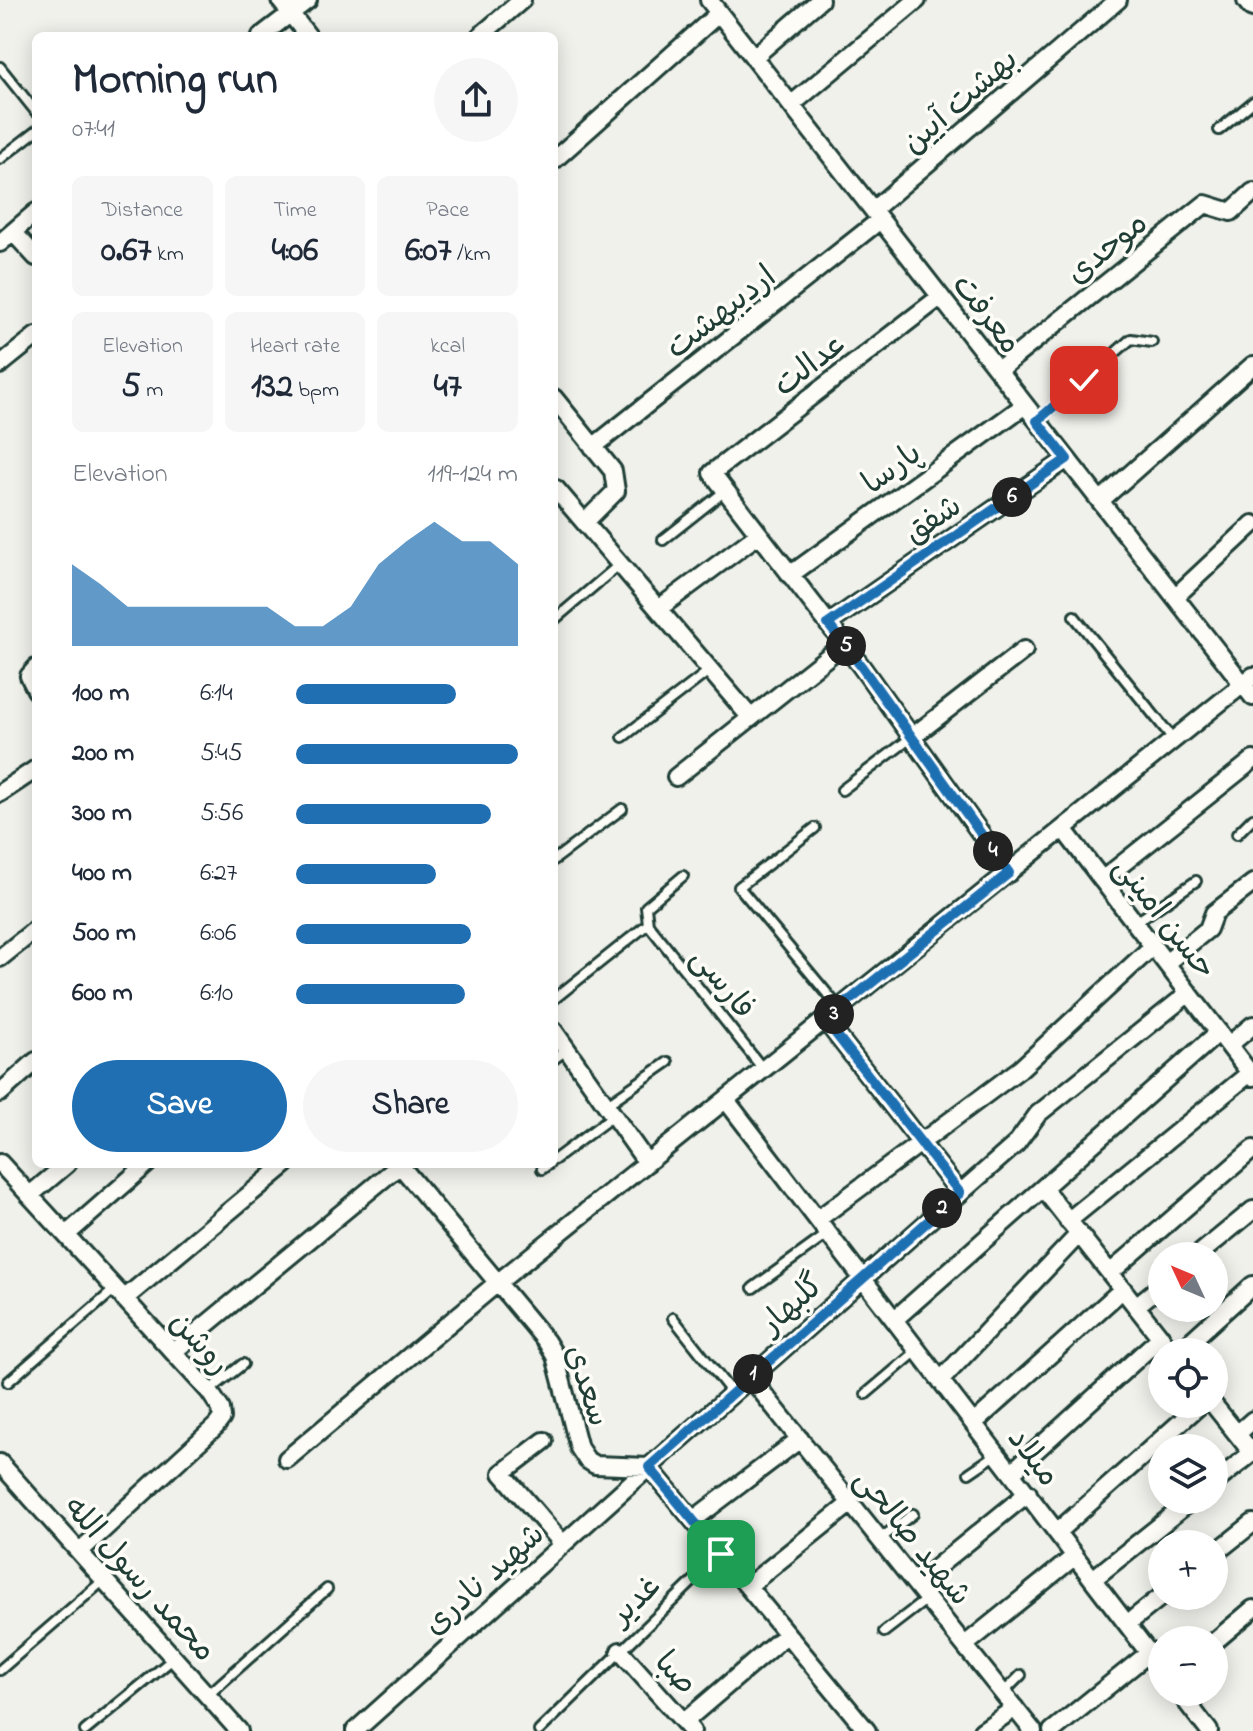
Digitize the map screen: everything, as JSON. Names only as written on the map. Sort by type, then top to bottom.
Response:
[{"type":"main road","points":[[1249,0],[1253,5]]},
{"type":"street","points":[[264,32],[285,7],[308,0]]},
{"type":"street","points":[[485,32],[522,0]]},
{"type":"street","points":[[754,57],[820,0]]},
{"type":"street","points":[[791,105],[917,0]]},
{"type":"street","name":"بهشت آیین","points":[[877,215],[1118,0]]},
{"type":"street","points":[[558,156],[714,6]]},
{"type":"street","name":"معرفت","points":[[714,6],[1175,597],[1250,686]]},
{"type":"street","points":[[285,7],[305,32]]},
{"type":"street","name":"موحدی","points":[[998,370],[1205,204],[1231,212],[1253,192]]},
{"type":"street","points":[[32,215],[7,237],[32,254]]},
{"type":"street","name":"اردیبهشت","points":[[593,447],[877,215]]},
{"type":"street","name":"عدالت","points":[[725,491],[712,473],[940,297]]},
{"type":"street","points":[[0,365],[32,339]]},
{"type":"street","points":[[1100,501],[1253,365]]},
{"type":"street","points":[[558,403],[613,471],[616,491],[585,522]]},
{"type":"street","name":"پارسا","points":[[790,575],[1025,405]]},
{"type":"street","name":"شفق","points":[[828,624],[1067,459]]},
{"type":"street","points":[[558,491],[751,718]]},
{"type":"street","points":[[725,491],[844,644],[1009,873]]},
{"type":"street","points":[[1175,597],[1253,524]]},
{"type":"street","points":[[658,609],[759,534]]},
{"type":"street","points":[[676,777],[844,644]]},
{"type":"street","points":[[912,737],[1024,650]]},
{"type":"street","points":[[287,1459],[496,1284],[1174,741],[1250,686]]},
{"type":"street","points":[[1102,880],[1253,760]]},
{"type":"street","points":[[0,793],[32,772]]},
{"type":"street","name":"حسن امینی","points":[[1064,830],[1251,1075]]},
{"type":"street","points":[[1166,963],[1208,929],[1214,913],[1253,883]]},
{"type":"street","points":[[0,958],[32,932]]},
{"type":"street","points":[[818,1219],[1020,1069],[1153,946]]},
{"type":"street","points":[[863,1277],[1016,1144],[1038,1114],[1189,993]]},
{"type":"street","points":[[825,1020],[960,1193]]},
{"type":"street","points":[[895,1319],[1043,1188],[1224,1039],[1253,1025]]},
{"type":"street","points":[[561,1054],[610,1110],[647,1163]]},
{"type":"street","points":[[0,1093],[32,1065]]},
{"type":"street","points":[[941,1380],[1074,1228],[1251,1075]]},
{"type":"street","name":"میلاد","points":[[726,1100],[1148,1652]]},
{"type":"street","points":[[1110,1273],[1253,1149]]},
{"type":"street","name":"روشن","points":[[0,1163],[209,1391],[221,1409],[222,1418],[80,1551]]},
{"type":"street","points":[[30,1195],[62,1168]]},
{"type":"street","points":[[66,1235],[142,1168]]},
{"type":"street","points":[[120,1294],[281,1168]]},
{"type":"street","points":[[173,1352],[396,1168]]},
{"type":"street","name":"سعدی","points":[[402,1168],[546,1341],[555,1356],[579,1448],[587,1460],[595,1465],[649,1467]]},
{"type":"street","points":[[1012,1472],[1161,1337],[1043,1188]]},
{"type":"street","points":[[1214,1242],[1253,1210]]},
{"type":"street","name":"گلبهار","points":[[649,1467],[863,1277]]},
{"type":"street","points":[[1194,1338],[1253,1285]]},
{"type":"street","points":[[974,1423],[1123,1289]]},
{"type":"street","points":[[1136,1306],[1148,1296]]},
{"type":"street","name":"شهید صالحی","points":[[750,1377],[1033,1731]]},
{"type":"street","points":[[1057,1532],[1185,1418]]},
{"type":"street","points":[[1224,1418],[1252,1453],[1228,1472]]},
{"type":"street","points":[[1237,1434],[1253,1420]]},
{"type":"street","points":[[693,1520],[800,1439]]},
{"type":"street","points":[[544,1441],[502,1473],[563,1544]]},
{"type":"street","name":"محمد رسول الله","points":[[0,1463],[106,1578],[239,1731]]},
{"type":"street","points":[[649,1467],[867,1731]]},
{"type":"street","name":"شهید نادری","points":[[355,1731],[649,1467]]},
{"type":"street","points":[[916,1584],[1028,1493]]},
{"type":"street","points":[[748,1586],[851,1503]]},
{"type":"street","points":[[1093,1579],[1174,1514]]},
{"type":"street","points":[[1228,1543],[1253,1523]]},
{"type":"street","points":[[965,1645],[1075,1556]]},
{"type":"street","points":[[1127,1624],[1148,1607]]},
{"type":"street","points":[[1228,1630],[1253,1609]]},
{"type":"street","points":[[688,1727],[787,1634]]},
{"type":"street","name":"صبا","points":[[620,1651],[688,1727]]},
{"type":"street","points":[[1052,1731],[1148,1654]]},
{"type":"street","points":[[1190,1706],[1209,1731]]},
{"type":"street","points":[[982,1731],[1015,1708]]},
{"type":"lane","points":[[0,67],[32,107]]},
{"type":"lane","points":[[1219,130],[1253,102]]},
{"type":"lane","points":[[0,159],[32,134]]},
{"type":"lane","points":[[1037,421],[1131,339],[1152,342]]},
{"type":"lane","points":[[663,540],[725,491]]},
{"type":"lane","points":[[558,617],[620,564]]},
{"type":"lane","points":[[1074,616],[1174,741]]},
{"type":"lane","points":[[623,737],[710,670]]},
{"type":"lane","points":[[842,790],[912,737]]},
{"type":"lane","points":[[558,857],[622,809]]},
{"type":"lane","points":[[1237,834],[1253,818]]},
{"type":"lane","points":[[815,828],[739,887],[840,1009]]},
{"type":"lane","points":[[558,996],[648,924],[646,907],[683,876]]},
{"type":"lane","points":[[1135,923],[1196,881]]},
{"type":"lane","name":"فارسی","points":[[648,924],[764,1070]]},
{"type":"lane","points":[[558,1156],[668,1062]]},
{"type":"lane","points":[[753,1288],[829,1233]]},
{"type":"lane","points":[[8,1382],[120,1294]]},
{"type":"lane","points":[[673,1318],[732,1393]]},
{"type":"lane","points":[[866,1394],[918,1350]]},
{"type":"lane","points":[[209,1391],[243,1364]]},
{"type":"lane","points":[[969,1473],[997,1453]]},
{"type":"lane","points":[[880,1539],[913,1514]]},
{"type":"lane","name":"غدیر","points":[[539,1731],[721,1554]]},
{"type":"lane","points":[[0,1670],[106,1578]]},
{"type":"lane","points":[[208,1695],[327,1589]]},
{"type":"lane","points":[[884,1632],[928,1599]]},
{"type":"lane","points":[[85,1731],[175,1658]]},
{"type":"lane","points":[[1003,1693],[1021,1675]]},
{"type":"route","points":[[721,1554],[649,1467],[960,1193],[825,1020],[1009,873],[828,624],[1067,459],[1037,421],[1084,380]]}]
